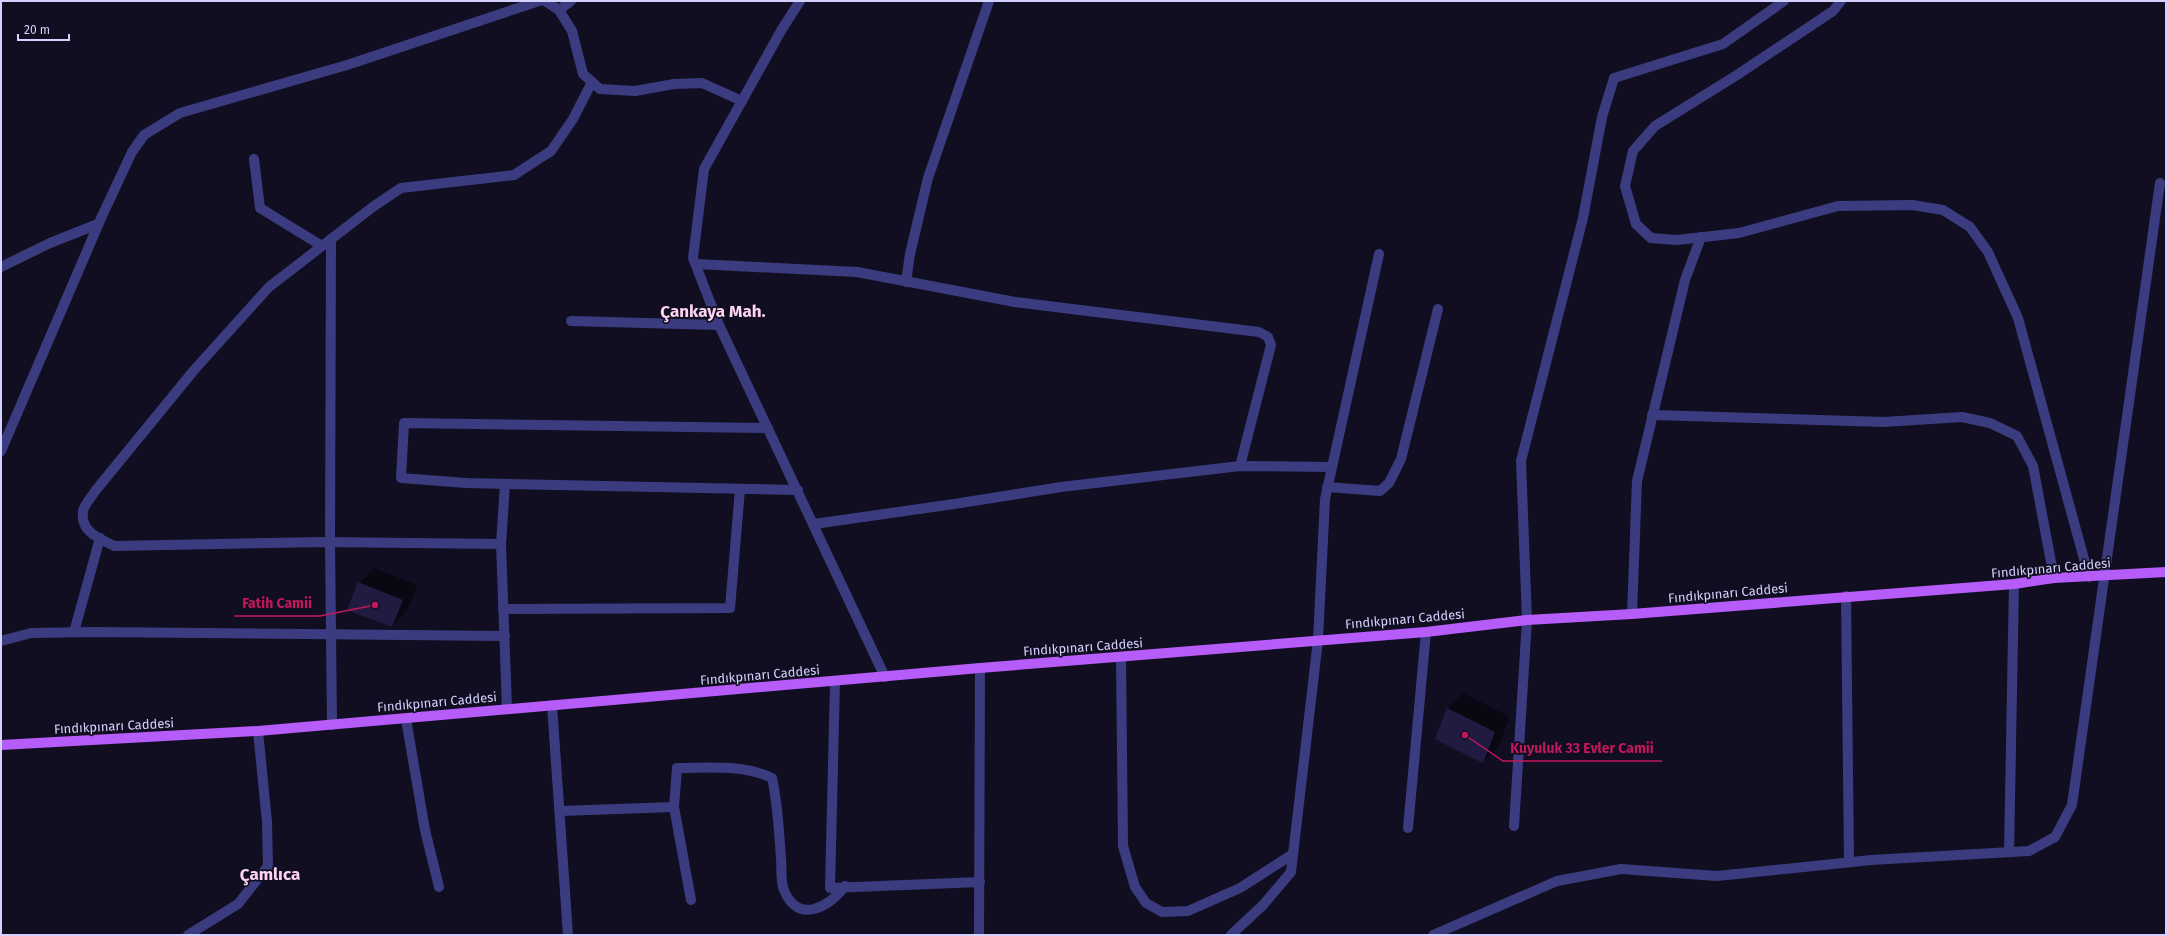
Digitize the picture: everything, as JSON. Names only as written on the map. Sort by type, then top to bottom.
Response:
[{"type":"main road","name":"Fındıkpınarı Caddesi","points":[[1,746],[258,731],[835,682],[980,668],[1426,632],[1527,620],[1632,614],[2014,584],[2054,578],[2106,577],[2166,572]]},
{"type":"street","points":[[1,450],[98,224],[132,152],[144,135],[180,113],[347,65],[539,1]]},
{"type":"street","points":[[546,1],[559,10],[572,30],[583,74],[600,89],[634,91],[674,84],[702,83],[742,101]]},
{"type":"street","points":[[559,10],[571,1]]},
{"type":"street","points":[[800,1],[704,169],[693,258],[719,325],[885,677]]},
{"type":"street","points":[[906,282],[910,254],[928,178],[989,1]]},
{"type":"street","points":[[1514,826],[1527,620],[1521,461],[1583,218],[1602,116],[1614,78],[1723,44],[1784,1]]},
{"type":"street","points":[[1841,1],[1833,11],[1820,20],[1656,126],[1632,152],[1625,186],[1636,224],[1651,238],[1677,240],[1739,233],[1838,206],[1912,205],[1944,210],[1970,227],[1988,252],[2018,318],[2089,577]]},
{"type":"street","points":[[501,544],[330,542],[114,546],[91,534],[85,528],[83,511],[96,490],[195,369],[269,287],[401,188],[514,175],[551,151],[573,119],[592,82]]},
{"type":"street","points":[[254,158],[260,208],[322,246]]},
{"type":"street","points":[[1433,935],[1557,881],[1621,869],[1717,876],[1850,862],[2029,851],[2055,837],[2072,805],[2106,577],[2160,183]]},
{"type":"street","points":[[1,267],[98,224]]},
{"type":"street","points":[[1632,614],[1637,481],[1685,280],[1701,237]]},
{"type":"street","points":[[331,239],[330,634],[332,725]]},
{"type":"street","points":[[1230,935],[1263,905],[1291,872],[1318,640],[1325,499],[1379,254]]},
{"type":"street","points":[[696,264],[857,272],[1015,302],[1259,332],[1268,337],[1271,345],[1240,466]]},
{"type":"street","points":[[1327,487],[1380,491],[1389,483],[1401,459],[1438,309]]},
{"type":"street","points":[[571,320],[719,325]]},
{"type":"street","points":[[1652,415],[1884,422],[1962,417],[1990,423],[2017,436],[2034,466],[2054,578]]},
{"type":"street","points":[[768,428],[404,423],[401,478],[505,484],[798,490]]},
{"type":"street","points":[[814,524],[1061,487],[1240,466],[1332,467]]},
{"type":"street","points":[[505,484],[501,544],[507,709]]},
{"type":"street","points":[[503,609],[730,608],[740,489]]},
{"type":"street","points":[[74,632],[100,538]]},
{"type":"street","points":[[2009,852],[2014,584]]},
{"type":"street","points":[[1846,596],[1850,862]]},
{"type":"street","points":[[1,641],[31,633],[74,632],[504,636]]},
{"type":"street","points":[[1408,828],[1426,632]]},
{"type":"street","points":[[1121,657],[1123,846],[1135,887],[1146,903],[1162,912],[1188,911],[1240,888],[1293,854]]},
{"type":"street","points":[[979,935],[980,668]]},
{"type":"street","points":[[835,682],[830,888],[845,886],[980,882]]},
{"type":"street","points":[[552,705],[568,935]]},
{"type":"street","points":[[406,718],[425,830],[439,887]]},
{"type":"street","points":[[188,935],[238,904],[268,866],[267,822],[258,731]]},
{"type":"street","points":[[691,900],[674,807],[677,768],[730,768],[759,772],[772,778],[777,797],[783,889],[797,906],[805,910],[815,910],[835,899],[845,886]]},
{"type":"street","points":[[560,811],[674,807]]},
{"type":"building","points":[[358,582],[403,600],[392,627],[347,610]]},
{"type":"building","points":[[1447,708],[1495,732],[1483,763],[1435,739]]},
{"type":"place","name":"Fatih Camii","points":[[375,605]]},
{"type":"place","name":"Kuyuluk 33 Evler Camii","points":[[1465,735]]},
{"type":"district","name":"Çankaya Mah.","points":[[713,311]]},
{"type":"district","name":"Çamlıca","points":[[270,874]]}]
